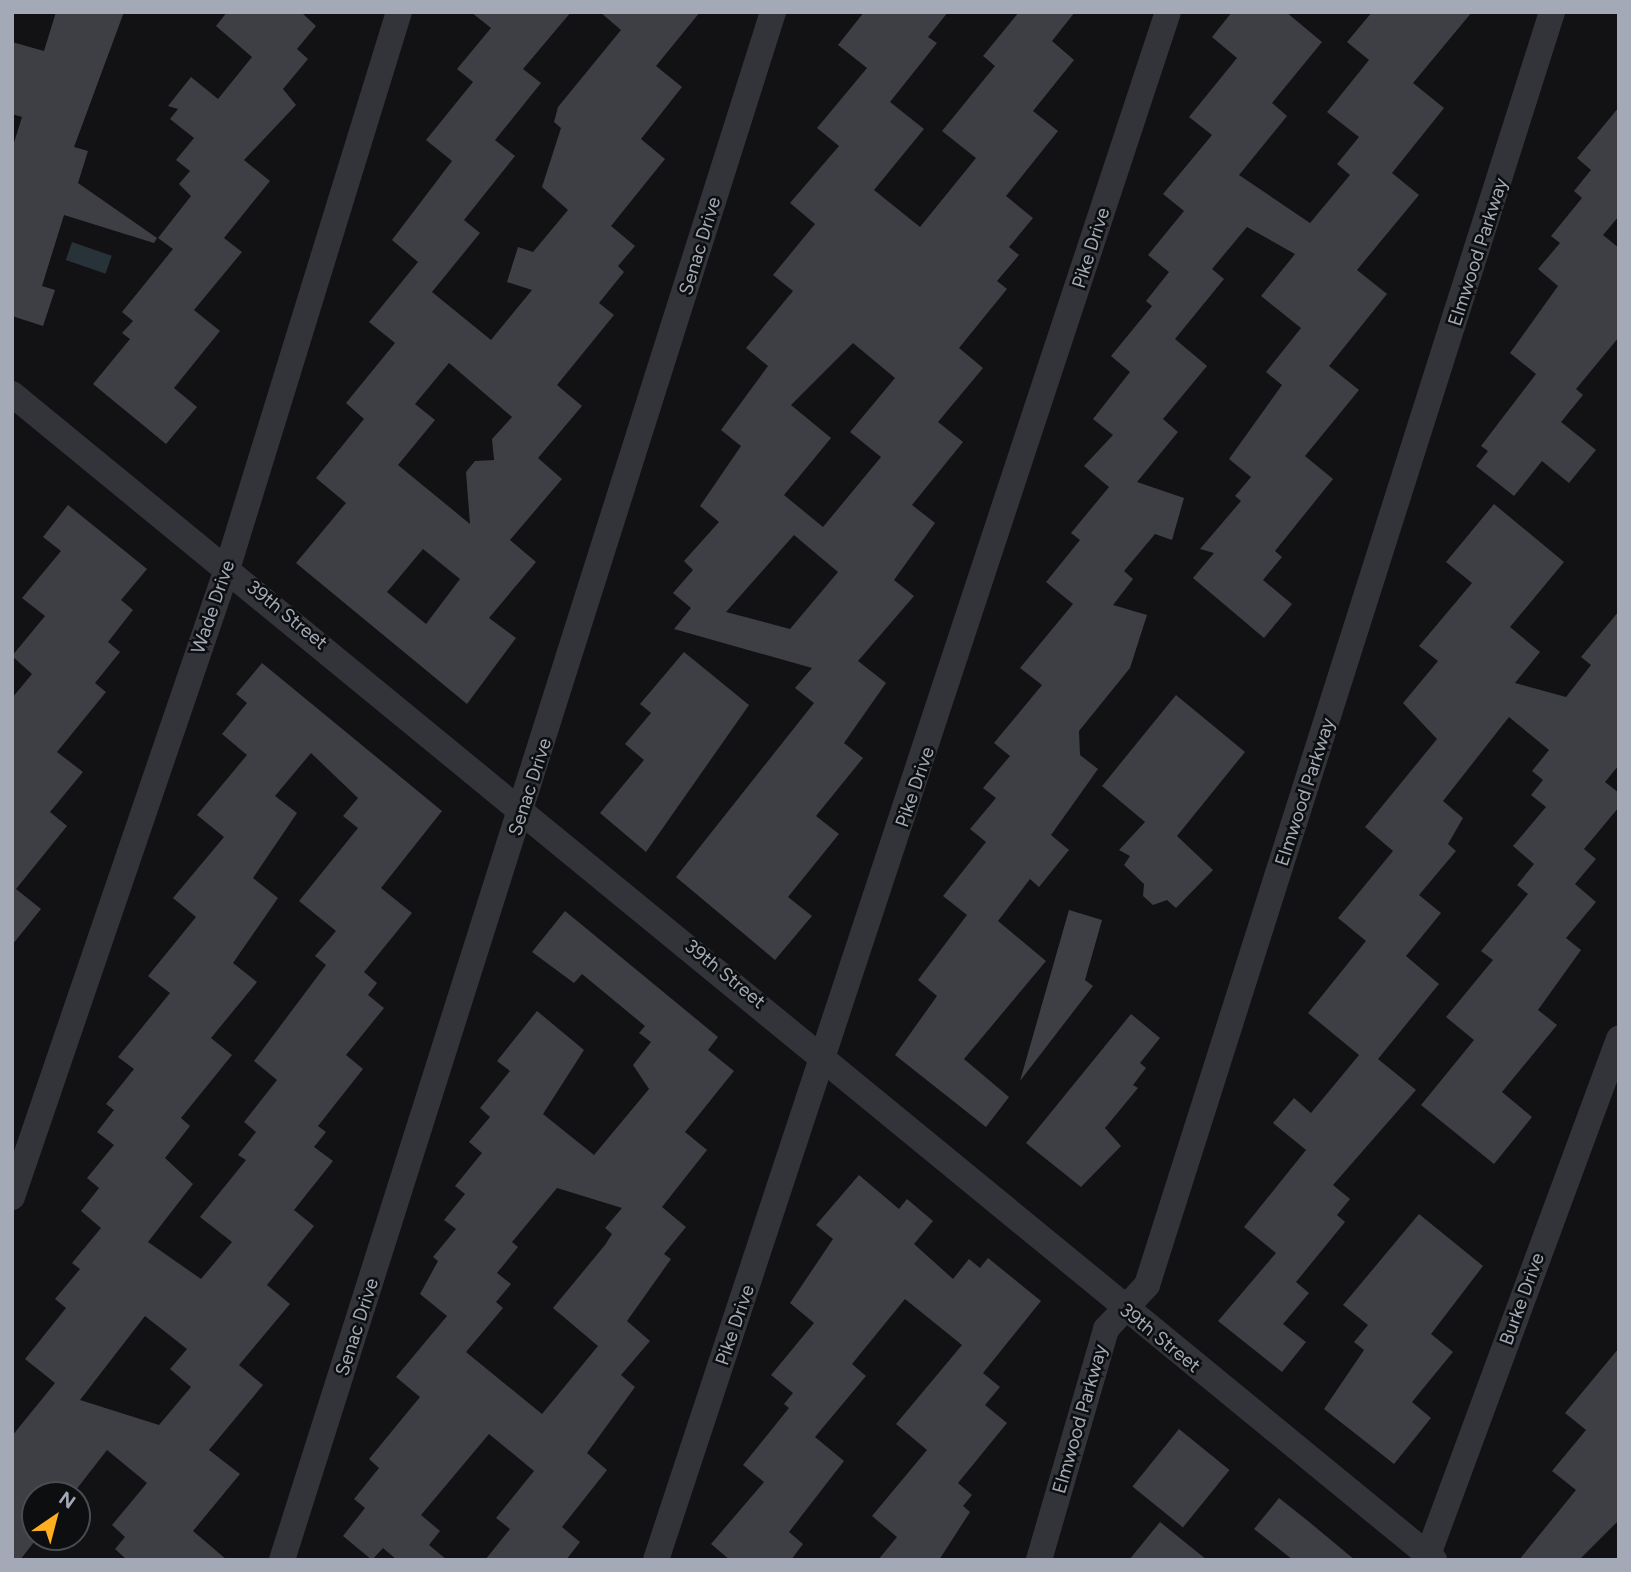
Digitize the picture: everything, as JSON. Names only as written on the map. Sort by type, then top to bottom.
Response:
[{"type":"street","name":"Wade Drive","points":[[12,1197],[228,566],[398,12]]},
{"type":"street","name":"Senac Drive","points":[[282,1560],[524,809],[774,12]]},
{"type":"street","name":"Pike Drive","points":[[656,1560],[825,1056],[1168,12]]},
{"type":"street","name":"Elmwood Parkway","points":[[1039,1560],[1106,1329],[1125,1309],[1152,1272],[1552,12]]},
{"type":"street","name":"39th Street","points":[[12,394],[228,566],[825,1056],[1125,1309],[1429,1558]]},
{"type":"street","name":"Burke Drive","points":[[1429,1558],[1619,1039]]},
{"type":"shaded area","points":[[72,242],[112,256],[106,274],[66,260]]},
{"type":"building","points":[[56,12],[124,12],[74,147],[88,151],[78,183],[157,238],[154,243],[64,215],[42,286],[55,290],[43,326],[12,316],[12,149],[22,117],[12,114],[12,42],[44,51]]},
{"type":"building","points":[[227,12],[301,12],[316,26],[297,49],[308,59],[283,89],[296,105],[244,160],[270,181],[224,238],[242,252],[194,310],[220,331],[174,388],[197,407],[166,444],[93,384],[130,339],[122,333],[133,321],[122,312],[173,249],[158,238],[191,196],[179,184],[190,171],[176,160],[194,138],[170,119],[178,109],[168,106],[191,77],[218,99],[252,57],[216,26]]},
{"type":"building","points":[[471,12],[571,12],[523,69],[541,83],[495,140],[515,156],[464,220],[480,233],[432,292],[491,340],[532,290],[507,282],[518,247],[533,252],[568,210],[542,187],[561,128],[554,122],[558,107],[621,30],[600,12],[700,12],[656,66],[682,87],[641,139],[665,159],[611,226],[635,246],[618,266],[624,272],[599,303],[614,315],[557,385],[582,406],[538,458],[562,479],[510,540],[536,562],[489,618],[516,638],[467,704],[296,563],[346,503],[316,478],[364,419],[346,403],[395,343],[369,322],[418,262],[392,240],[452,161],[426,140],[473,82],[457,69],[491,28]],"holes":[[[449,363],[512,417],[492,439],[494,460],[475,461],[466,472],[470,524],[398,465],[435,420],[415,404]],[[423,549],[460,579],[426,624],[387,592]]]},
{"type":"building","points":[[864,12],[948,12],[928,37],[937,43],[890,102],[924,129],[874,190],[920,227],[976,158],[942,131],[995,66],[983,56],[1019,12],[1075,12],[1052,41],[1074,60],[1033,111],[1058,131],[1006,196],[1033,218],[1009,247],[1019,255],[997,281],[1007,289],[959,348],[983,368],[938,422],[963,442],[912,505],[935,523],[894,580],[914,596],[858,661],[886,683],[844,743],[863,758],[816,816],[839,834],[788,897],[812,916],[775,960],[676,877],[814,703],[795,688],[812,668],[674,629],[691,608],[673,593],[693,570],[684,561],[719,522],[700,506],[741,446],[721,430],[768,366],[746,348],[793,291],[773,275],[815,224],[790,203],[839,146],[817,128],[867,68],[838,45]],"holes":[[[853,343],[895,378],[850,432],[881,457],[823,527],[784,495],[831,438],[791,405]],[[794,535],[838,572],[790,629],[726,612]]]},
{"type":"building","points":[[1232,12],[1286,12],[1322,42],[1272,103],[1287,116],[1239,175],[1310,223],[1350,175],[1337,164],[1359,137],[1327,112],[1369,60],[1347,42],[1372,12],[1472,12],[1413,83],[1444,108],[1392,173],[1419,195],[1357,270],[1387,294],[1329,366],[1359,390],[1305,456],[1333,479],[1275,551],[1282,557],[1263,580],[1292,604],[1264,638],[1193,578],[1214,553],[1200,549],[1241,501],[1235,496],[1251,477],[1229,459],[1282,385],[1266,372],[1301,328],[1261,296],[1295,254],[1247,227],[1212,269],[1224,279],[1175,339],[1207,366],[1163,419],[1178,432],[1137,482],[1184,498],[1172,540],[1155,534],[1124,571],[1133,579],[1113,605],[1147,615],[1130,668],[1079,731],[1080,755],[1098,769],[1051,835],[1069,850],[1039,887],[1030,879],[998,921],[1046,961],[964,1059],[1009,1097],[986,1127],[895,1055],[937,996],[918,980],[967,915],[943,896],[986,842],[970,829],[996,798],[983,788],[1010,756],[994,743],[1042,685],[1020,668],[1073,604],[1046,582],[1080,540],[1071,533],[1109,487],[1084,466],[1113,435],[1093,419],[1130,372],[1111,356],[1152,306],[1146,301],[1169,272],[1148,255],[1184,211],[1163,194],[1212,135],[1189,117],[1237,58],[1212,37]]},
{"type":"building","points":[[1619,107],[1619,216],[1603,235],[1619,248],[1619,337],[1576,389],[1583,395],[1561,422],[1596,450],[1569,483],[1542,461],[1514,496],[1476,466],[1488,451],[1481,446],[1536,374],[1510,353],[1558,286],[1538,269],[1560,243],[1551,236],[1582,198],[1574,191],[1591,170],[1577,158]]},
{"type":"building","points":[[1494,504],[1564,562],[1510,627],[1540,652],[1515,683],[1566,697],[1591,665],[1581,657],[1619,611],[1619,765],[1605,782],[1619,793],[1619,807],[1584,849],[1596,859],[1575,884],[1596,902],[1566,938],[1581,950],[1538,1010],[1557,1025],[1502,1092],[1532,1117],[1494,1164],[1421,1105],[1474,1040],[1446,1017],[1493,960],[1481,951],[1528,894],[1517,885],[1534,864],[1513,846],[1546,807],[1531,795],[1543,780],[1532,771],[1549,750],[1509,717],[1443,801],[1463,818],[1448,844],[1456,851],[1419,895],[1441,913],[1406,956],[1439,984],[1378,1059],[1416,1090],[1333,1185],[1350,1199],[1337,1215],[1345,1222],[1296,1282],[1309,1293],[1283,1324],[1306,1342],[1282,1372],[1218,1321],[1276,1253],[1244,1227],[1306,1150],[1273,1123],[1294,1098],[1311,1113],[1359,1055],[1308,1013],[1366,941],[1338,918],[1393,851],[1365,827],[1437,739],[1403,703],[1438,661],[1419,646],[1472,583],[1446,562]]},
{"type":"building","points":[[68,505],[147,569],[121,600],[133,610],[108,642],[120,652],[95,683],[106,692],[57,752],[83,772],[50,812],[67,826],[16,889],[41,909],[12,945],[12,698],[32,674],[12,656],[45,616],[22,598],[61,551],[43,537]]},
{"type":"building","points":[[684,652],[749,705],[646,852],[600,813],[644,760],[625,744],[651,713],[640,704]]},
{"type":"building","points":[[262,663],[442,811],[381,888],[412,913],[364,972],[377,983],[368,995],[384,1008],[346,1055],[363,1069],[318,1126],[326,1132],[314,1147],[333,1161],[294,1210],[314,1226],[267,1285],[290,1304],[239,1365],[263,1385],[209,1450],[240,1474],[193,1531],[227,1560],[127,1560],[115,1549],[125,1537],[112,1525],[147,1483],[107,1450],[83,1481],[21,1481],[21,1551],[27,1551],[20,1560],[12,1560],[12,1436],[55,1383],[25,1359],[66,1308],[55,1299],[80,1269],[72,1263],[101,1228],[81,1211],[99,1188],[87,1178],[114,1145],[97,1132],[114,1110],[106,1104],[134,1069],[118,1057],[170,993],[148,976],[196,917],[173,898],[224,837],[197,815],[247,755],[222,734],[247,703],[236,694]],"holes":[[[311,753],[358,798],[343,816],[358,828],[299,901],[336,931],[315,956],[326,965],[254,1061],[277,1080],[244,1122],[256,1132],[238,1155],[246,1160],[200,1217],[232,1242],[201,1279],[148,1242],[193,1184],[165,1158],[190,1126],[181,1118],[232,1055],[211,1038],[257,982],[233,963],[278,898],[253,878],[297,813],[275,796]],[[145,1316],[187,1349],[170,1369],[191,1387],[159,1425],[80,1400]]]},
{"type":"building","points":[[1176,695],[1245,752],[1177,836],[1213,870],[1176,908],[1167,900],[1153,905],[1143,896],[1144,884],[1124,865],[1130,856],[1119,850],[1145,822],[1102,786]]},
{"type":"building","points":[[1069,910],[1102,920],[1085,980],[1093,986],[1020,1081]]},
{"type":"building","points":[[565,911],[718,1037],[708,1050],[734,1071],[685,1132],[707,1150],[662,1207],[686,1227],[664,1254],[671,1259],[627,1321],[650,1341],[621,1375],[635,1387],[587,1453],[607,1470],[562,1527],[580,1542],[566,1560],[485,1560],[510,1529],[496,1518],[534,1471],[489,1434],[421,1515],[440,1531],[429,1545],[447,1560],[397,1560],[383,1548],[372,1560],[343,1536],[365,1508],[354,1499],[379,1468],[369,1459],[420,1397],[396,1377],[447,1316],[420,1294],[438,1261],[433,1257],[456,1229],[444,1220],[465,1194],[455,1186],[482,1153],[469,1142],[490,1117],[480,1108],[510,1071],[497,1061],[537,1011],[584,1050],[543,1114],[594,1155],[649,1089],[633,1065],[651,1042],[639,1033],[645,1026],[582,974],[574,983],[532,952]],"holes":[[[557,1188],[622,1208],[605,1228],[612,1234],[605,1245],[553,1308],[598,1346],[542,1414],[466,1352],[503,1308],[496,1302],[511,1284],[497,1273],[518,1247],[512,1242]]]},
{"type":"building","points":[[1131,1014],[1160,1038],[1140,1063],[1146,1068],[1133,1085],[1138,1088],[1105,1128],[1121,1146],[1081,1187],[1026,1143]]},
{"type":"building","points":[[859,1175],[899,1209],[907,1199],[933,1221],[914,1244],[953,1279],[969,1259],[980,1268],[988,1258],[1041,1301],[983,1373],[1000,1387],[985,1405],[1007,1423],[958,1483],[972,1495],[963,1506],[970,1512],[939,1560],[878,1560],[897,1537],[872,1516],[927,1450],[896,1424],[962,1345],[905,1299],[852,1364],[866,1376],[815,1437],[844,1461],[789,1532],[803,1544],[791,1560],[730,1560],[711,1544],[764,1482],[743,1465],[789,1408],[784,1404],[793,1393],[771,1375],[814,1323],[790,1303],[833,1239],[816,1225]]},
{"type":"building","points":[[1419,1214],[1483,1266],[1431,1334],[1453,1352],[1412,1402],[1431,1418],[1394,1464],[1324,1409],[1364,1350],[1354,1342],[1368,1325],[1343,1305]]},
{"type":"building","points":[[1619,1348],[1619,1520],[1579,1560],[1519,1560],[1576,1490],[1552,1471],[1586,1430],[1565,1413]]},
{"type":"building","points":[[1179,1429],[1230,1470],[1183,1527],[1132,1487]]},
{"type":"building","points":[[1279,1498],[1355,1560],[1293,1560],[1254,1529]]},
{"type":"building","points":[[1160,1522],[1207,1560],[1129,1560]]}]
